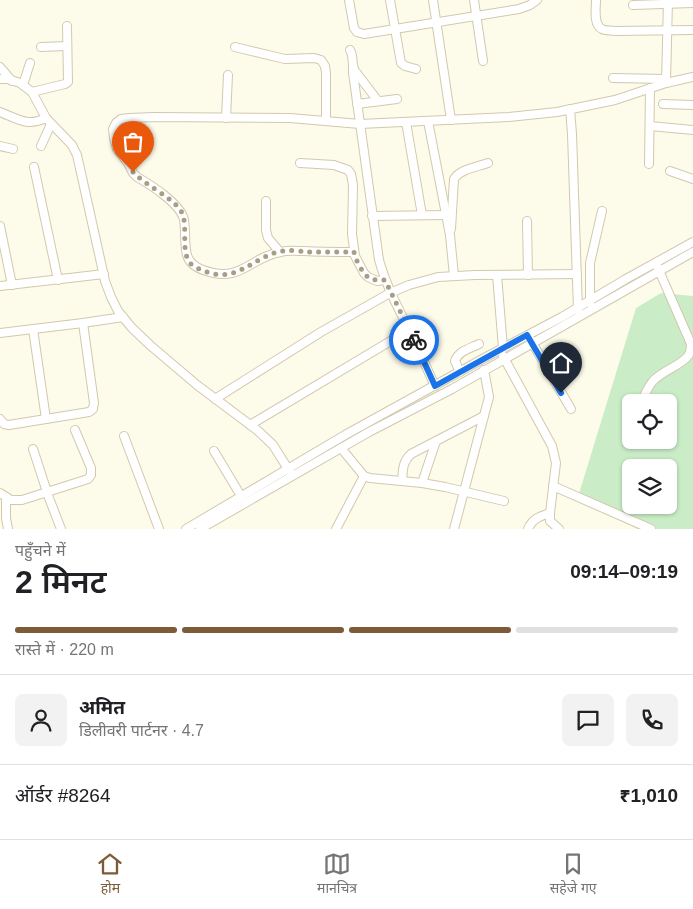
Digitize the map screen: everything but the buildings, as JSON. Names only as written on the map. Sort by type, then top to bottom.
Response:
[{"type":"street","points":[[349,0],[353,24],[357,32],[360,33],[517,9],[530,5],[536,0]]},
{"type":"street","points":[[390,0],[401,63],[405,66],[416,68]]},
{"type":"street","points":[[433,0],[451,120]]},
{"type":"street","points":[[474,0],[484,61]]},
{"type":"street","points":[[515,0],[517,9]]},
{"type":"street","points":[[596,0],[597,24],[602,30],[693,30]]},
{"type":"street","points":[[666,81],[668,2]]},
{"type":"street","points":[[633,5],[668,2],[693,3]]},
{"type":"street","points":[[32,92],[68,82],[67,26]]},
{"type":"street","points":[[41,47],[67,46]]},
{"type":"street","points":[[235,46],[285,58],[314,58],[321,60],[325,66],[326,73],[326,121]]},
{"type":"street","points":[[350,50],[353,57],[353,74],[376,250],[390,293],[435,386]]},
{"type":"street","points":[[23,85],[30,63]]},
{"type":"street","points":[[0,67],[12,81]]},
{"type":"street","points":[[353,68],[378,101]]},
{"type":"street","points":[[226,118],[228,75]]},
{"type":"street","points":[[613,78],[666,81],[693,77]]},
{"type":"street","points":[[0,79],[8,79],[23,85],[32,92],[48,121],[72,144],[77,155],[104,274],[111,297],[118,311],[151,346],[197,385],[250,425],[272,445],[290,472]]},
{"type":"street","points":[[354,252],[280,252],[270,254],[234,274],[211,273],[198,268],[188,258],[184,219],[181,211],[133,172],[117,149],[113,129],[116,123],[121,119],[154,117],[290,118],[360,124],[529,115],[557,112],[615,100],[666,81]]},
{"type":"street","points":[[649,164],[650,88]]},
{"type":"street","points":[[357,104],[396,99]]},
{"type":"street","points":[[663,104],[693,105]]},
{"type":"street","points":[[570,109],[579,317]]},
{"type":"street","points":[[0,112],[25,122],[48,121]]},
{"type":"street","points":[[40,146],[48,121]]},
{"type":"street","points":[[428,121],[450,235],[454,276]]},
{"type":"street","points":[[406,122],[422,215]]},
{"type":"street","points":[[650,126],[693,130]]},
{"type":"street","points":[[0,146],[13,150]]},
{"type":"street","points":[[300,163],[334,165],[348,170],[351,174],[353,185],[352,234],[355,256],[368,277],[385,280]]},
{"type":"street","points":[[450,235],[454,179],[461,172],[488,163]]},
{"type":"street","points":[[34,167],[58,280]]},
{"type":"street","points":[[670,171],[693,179]]},
{"type":"street","points":[[266,201],[266,230],[268,238],[280,252]]},
{"type":"street","points":[[591,310],[590,263],[602,211]]},
{"type":"street","points":[[372,216],[446,215]]},
{"type":"street","points":[[527,221],[528,275]]},
{"type":"street","points":[[0,226],[12,285]]},
{"type":"street","points":[[186,529],[222,512],[290,472],[345,435],[693,242]]},
{"type":"street","points":[[200,529],[241,496],[341,448],[505,359],[692,253]]},
{"type":"street","points":[[645,394],[658,376],[688,356],[691,351],[691,344],[655,262]]},
{"type":"street","points":[[0,286],[104,274]]},
{"type":"street","points":[[215,398],[321,332],[390,293],[409,285],[438,277],[577,274]]},
{"type":"street","points":[[497,275],[501,349],[552,446],[556,462],[550,520],[559,529]]},
{"type":"street","points":[[0,334],[123,317]]},
{"type":"street","points":[[0,419],[4,424],[9,425],[89,412],[93,409],[94,403],[83,323]]},
{"type":"street","points":[[33,330],[46,419]]},
{"type":"street","points":[[250,425],[409,330]]},
{"type":"street","points":[[527,335],[571,409]]},
{"type":"street","points":[[460,372],[455,361],[456,357],[460,353],[479,344]]},
{"type":"street","points":[[454,529],[489,397],[484,370]]},
{"type":"street","points":[[402,482],[406,458],[484,416]]},
{"type":"street","points":[[3,495],[11,500],[22,500],[88,479],[91,475],[91,468],[75,430]]},
{"type":"street","points":[[124,436],[159,529]]},
{"type":"street","points":[[422,483],[436,441]]},
{"type":"street","points":[[341,448],[364,476],[375,479],[422,483],[504,501]]},
{"type":"street","points":[[33,449],[61,529]]},
{"type":"street","points":[[214,451],[241,496]]},
{"type":"street","points":[[336,529],[364,476]]},
{"type":"street","points":[[553,486],[651,529]]},
{"type":"street","points":[[3,495],[8,529]]},
{"type":"street","points":[[528,529],[533,520],[550,513]]},
{"type":"green space","points":[[661,293],[693,296],[693,529],[638,529],[577,500],[636,308]]},
{"type":"way so far","points":[[133,172],[181,211],[184,219],[188,258],[198,268],[211,273],[234,274],[270,254],[283,251],[354,252],[364,273],[368,277],[385,280],[414,340]]},
{"type":"route","points":[[414,340],[435,386],[527,335],[561,393]]}]
